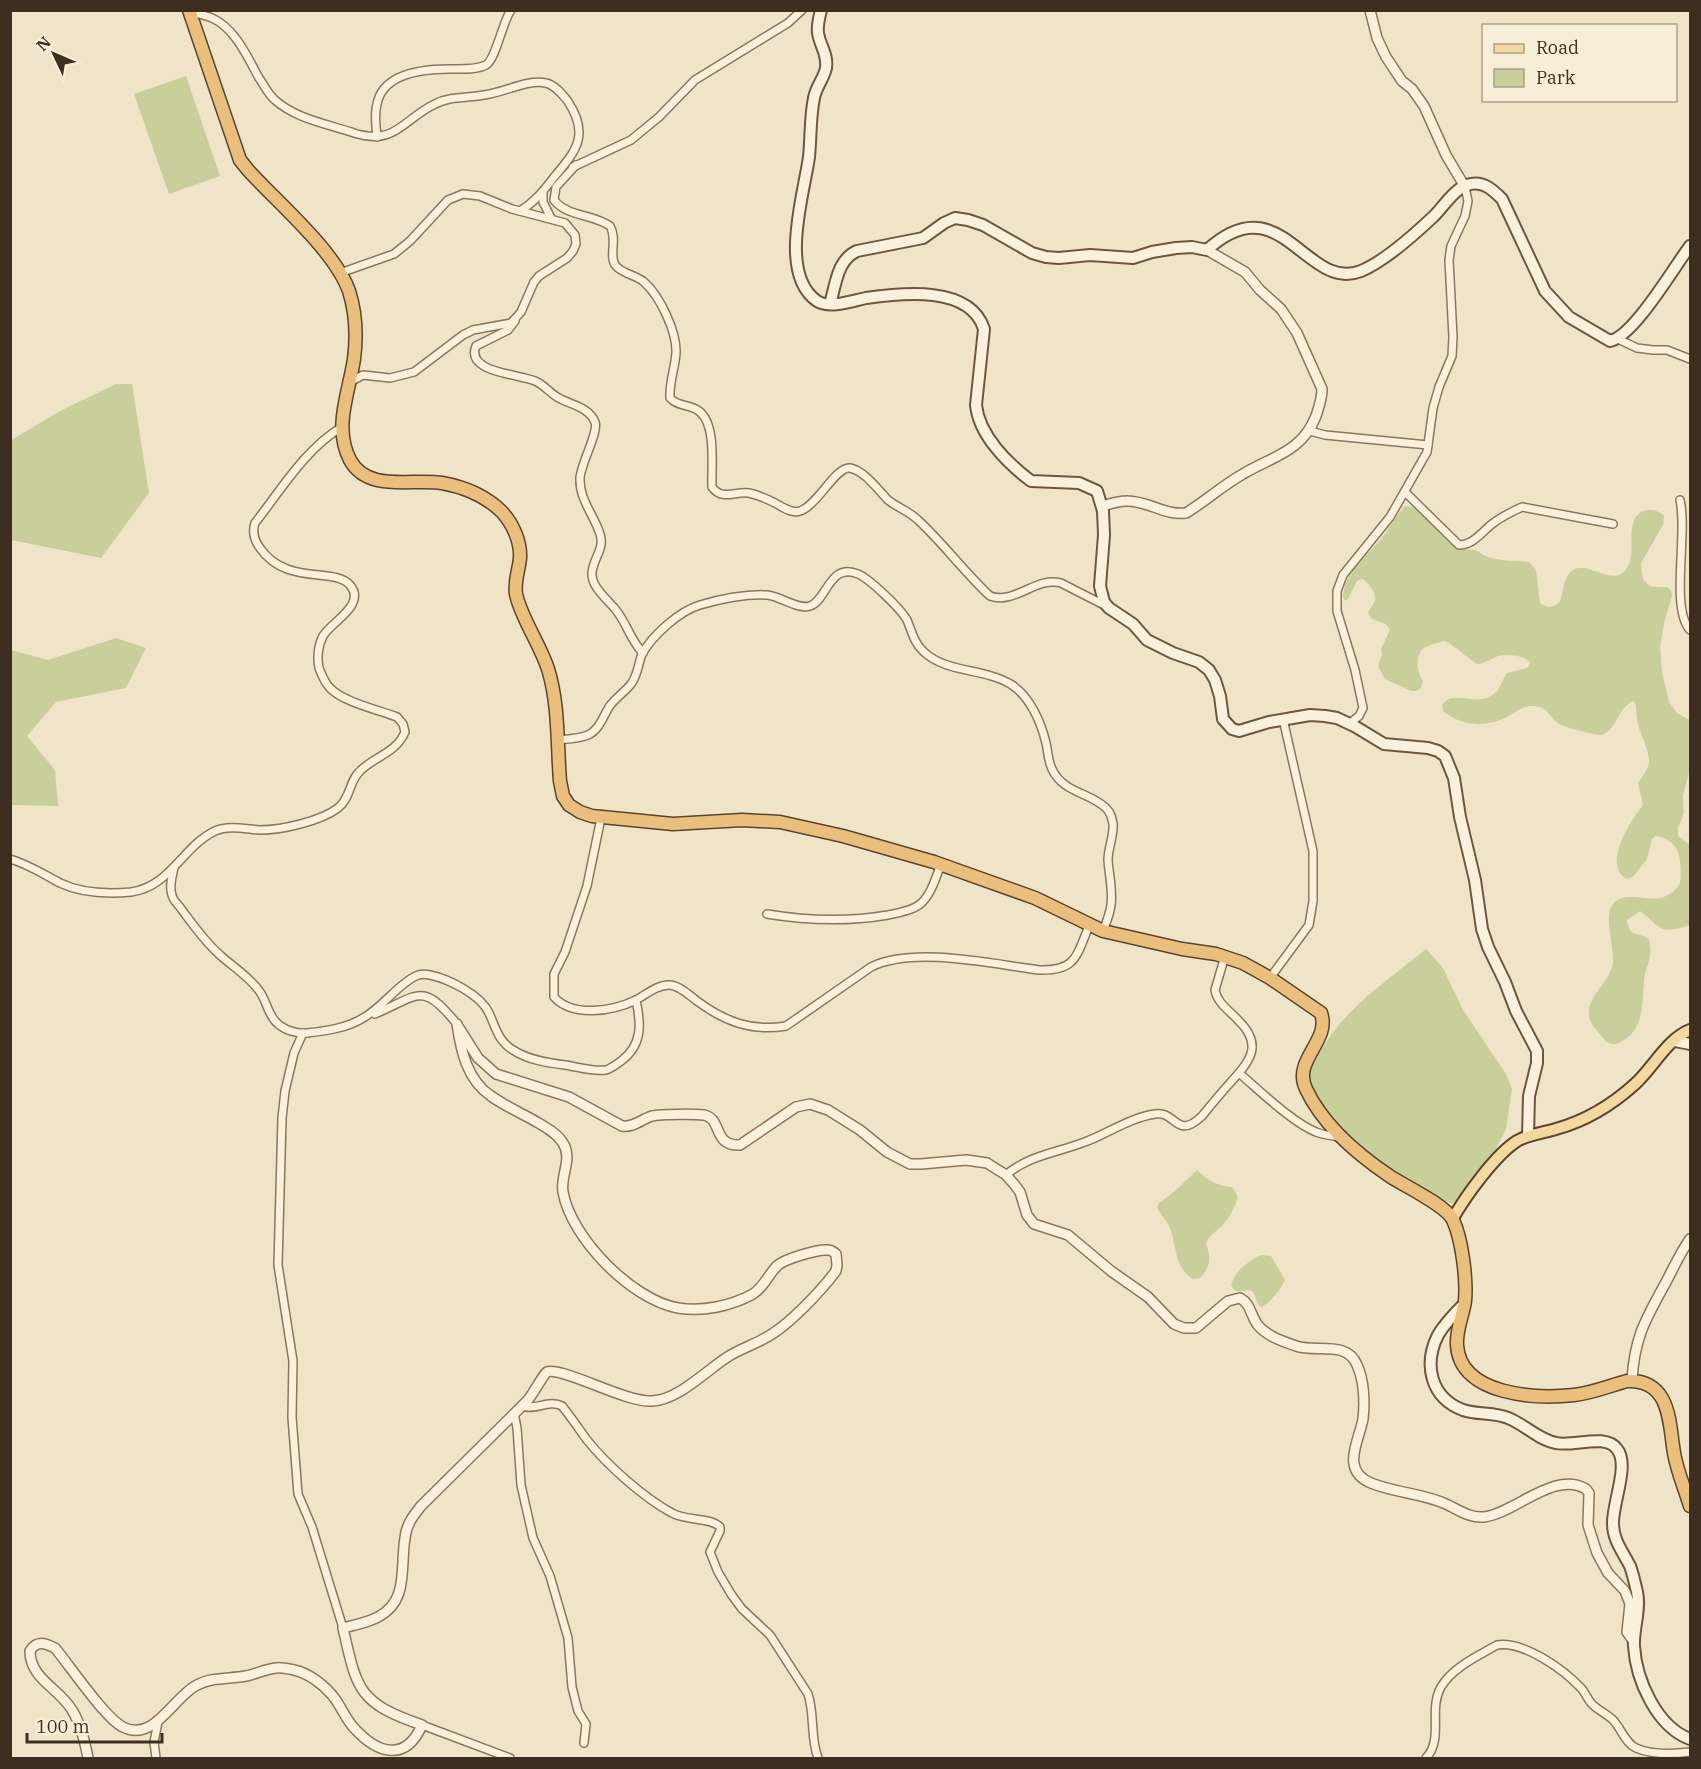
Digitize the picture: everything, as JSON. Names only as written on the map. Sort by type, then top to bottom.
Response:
[{"type":"highway","points":[[190,11],[240,160],[318,244],[340,273],[349,291],[356,328],[354,361],[348,383],[342,427],[351,461],[360,473],[374,480],[440,483],[463,488],[485,498],[509,521],[518,542],[520,557],[516,594],[548,668],[552,684],[563,796],[569,805],[580,812],[602,818],[673,824],[742,820],[780,822],[843,836],[941,864],[1035,898],[1103,931],[1225,956],[1270,978],[1321,1013],[1323,1029],[1305,1063],[1302,1074],[1305,1087],[1314,1103],[1342,1137],[1370,1162],[1441,1207],[1453,1218],[1463,1268],[1464,1304],[1458,1329],[1457,1348],[1465,1369],[1483,1384],[1517,1393],[1553,1396],[1586,1393],[1632,1381],[1649,1387],[1659,1394],[1670,1415],[1675,1454],[1690,1506]]},
{"type":"main road","points":[[821,10],[818,36],[826,56],[825,70],[814,94],[809,155],[795,239],[803,284],[814,299],[830,304],[926,293],[952,299],[965,306],[981,321],[984,329],[976,405],[977,418],[982,428],[999,451],[1031,481],[1079,483],[1097,491],[1102,506],[1104,535],[1100,586],[1104,602],[1125,618],[1147,640],[1166,650],[1199,662],[1209,670],[1217,688],[1223,719],[1232,729],[1239,731],[1283,719],[1310,715],[1325,716],[1349,724],[1384,744],[1438,751],[1445,756],[1450,765],[1475,880],[1482,929],[1516,1011],[1537,1051],[1537,1063],[1529,1096],[1528,1136]]},
{"type":"main road","points":[[830,304],[842,264],[848,255],[857,251],[923,238],[955,218],[983,225],[1032,253],[1059,258],[1090,255],[1133,258],[1176,248],[1192,247],[1207,250],[1217,240],[1242,228],[1259,228],[1290,242],[1326,269],[1337,274],[1358,272],[1371,267],[1396,248],[1427,223],[1465,187],[1470,184],[1481,184],[1493,190],[1502,200],[1545,291],[1558,307],[1569,317],[1610,341],[1618,339],[1641,314],[1690,246]]},
{"type":"main road","points":[[1453,1218],[1465,1198],[1507,1149],[1528,1136],[1556,1129],[1596,1113],[1635,1084],[1675,1041],[1690,1030]]},
{"type":"main road","points":[[1675,1041],[1690,1044]]},
{"type":"main road","points":[[1464,1304],[1447,1322],[1433,1348],[1432,1377],[1438,1393],[1445,1400],[1466,1411],[1493,1413],[1508,1418],[1556,1443],[1581,1444],[1603,1440],[1611,1443],[1618,1450],[1621,1473],[1613,1526],[1615,1539],[1631,1569],[1638,1597],[1634,1642],[1638,1669],[1647,1694],[1659,1713],[1680,1734],[1690,1739]]},
{"type":"street","points":[[377,137],[377,102],[384,88],[399,77],[410,74],[488,64],[493,58],[505,19],[511,10]]},
{"type":"street","points":[[555,177],[631,140],[659,117],[695,80],[788,23],[802,10]]},
{"type":"street","points":[[1349,724],[1359,716],[1364,708],[1337,611],[1336,591],[1343,576],[1379,532],[1427,452],[1438,387],[1452,357],[1449,260],[1451,246],[1465,216],[1468,201],[1465,187],[1446,155],[1425,106],[1412,89],[1402,81],[1386,57],[1371,19],[1370,10]]},
{"type":"street","points":[[190,11],[213,18],[232,34],[266,90],[275,100],[291,111],[361,135],[377,137],[388,135],[441,101],[548,83],[572,108],[579,134],[575,153],[530,206],[520,211]]},
{"type":"street","points":[[576,165],[556,187],[554,201],[564,209],[599,220],[610,226],[615,239],[613,261],[616,266],[645,283],[662,308],[674,336],[676,350],[669,390],[670,398],[674,403],[698,410],[708,425],[712,487],[716,493],[757,495],[794,512],[801,511],[821,494],[841,470],[853,469],[860,472],[890,501],[918,520],[990,596],[1003,598],[1053,581],[1109,608]]},
{"type":"street","points":[[543,192],[543,202],[551,218]]},
{"type":"street","points":[[340,273],[394,254],[416,236],[455,195],[480,196],[520,211],[565,223],[572,229],[576,243],[567,258],[538,276],[517,319],[508,330],[476,346],[474,351],[476,359],[484,367],[536,381],[559,398],[582,408],[595,422],[595,433],[584,460],[580,481],[585,501],[597,526],[602,544],[593,564],[592,577],[617,611],[634,642],[643,653]]},
{"type":"street","points":[[1102,506],[1125,501],[1137,502],[1175,515],[1186,513],[1243,473],[1300,443],[1310,431],[1322,399],[1322,389],[1288,318],[1245,272],[1207,250]]},
{"type":"street","points":[[348,383],[363,375],[390,378],[414,372],[464,334],[481,328],[505,325],[517,319]]},
{"type":"street","points":[[1618,339],[1637,348],[1667,350],[1690,359]]},
{"type":"street","points":[[10,859],[22,862],[74,889],[95,892],[132,892],[146,888],[157,883],[197,844],[213,832],[223,828],[270,829],[293,825],[322,817],[338,808],[345,801],[354,777],[362,768],[399,744],[405,732],[403,724],[397,717],[340,696],[330,688],[322,676],[318,663],[318,649],[322,638],[355,600],[350,584],[343,580],[297,573],[279,566],[264,555],[253,535],[255,523],[310,453],[342,427]]},
{"type":"street","points":[[1310,431],[1325,435],[1428,445]]},
{"type":"street","points":[[1405,492],[1459,545],[1471,541],[1492,524],[1522,507],[1613,524]]},
{"type":"street","points":[[1680,500],[1684,525],[1681,600],[1683,620],[1690,630]]},
{"type":"street","points":[[556,740],[582,737],[596,729],[611,704],[631,684],[643,653],[672,620],[697,606],[727,599],[765,595],[781,598],[797,606],[811,606],[817,602],[825,587],[840,574],[850,572],[859,574],[896,604],[907,621],[916,643],[932,659],[989,675],[1014,687],[1023,695],[1042,729],[1051,767],[1056,777],[1073,790],[1106,807],[1112,816],[1113,827],[1108,859],[1111,907],[1103,931]]},
{"type":"street","points":[[1270,978],[1309,925],[1313,901],[1313,851],[1283,719]]},
{"type":"street","points":[[602,818],[587,886],[565,952],[554,975],[554,997],[560,1004],[573,1008],[594,1010],[623,1005],[662,985],[674,985],[714,1013],[732,1022],[752,1028],[769,1029],[786,1026],[885,961],[900,958],[945,958],[1039,970],[1065,968],[1075,957],[1089,926]]},
{"type":"street","points":[[767,914],[826,921],[864,919],[912,909],[920,904],[928,894],[941,864]]},
{"type":"street","points":[[174,868],[172,896],[195,928],[219,954],[261,992],[272,1018],[288,1030],[303,1033],[348,1026],[419,994],[428,996],[437,1002],[457,1024],[478,1058],[496,1074],[569,1097],[622,1126],[631,1126],[656,1115],[702,1115],[714,1122],[724,1141],[740,1145],[796,1107],[818,1105],[860,1130],[896,1158],[910,1164],[975,1160],[987,1162],[1006,1175],[1020,1192],[1027,1215],[1034,1224],[1058,1230],[1075,1240],[1111,1271],[1148,1298],[1174,1324],[1184,1328],[1196,1328],[1228,1301],[1240,1298],[1248,1303],[1255,1322],[1275,1338],[1308,1350],[1332,1348],[1348,1353],[1357,1365],[1363,1388],[1363,1418],[1353,1453],[1353,1460],[1360,1475],[1371,1483],[1426,1497],[1476,1517],[1494,1515],[1537,1493],[1558,1486],[1575,1484],[1586,1489],[1589,1500],[1588,1525],[1592,1540],[1608,1573],[1628,1597],[1630,1604],[1627,1632],[1634,1642]]},
{"type":"street","points":[[1006,1175],[1033,1158],[1083,1143],[1120,1125],[1146,1116],[1163,1113],[1178,1125],[1183,1126],[1198,1121],[1239,1073],[1252,1054],[1252,1036],[1216,995],[1215,990],[1225,956]]},
{"type":"street","points":[[348,1026],[377,1009],[418,975],[426,975],[436,977],[480,1000],[490,1014],[499,1037],[516,1052],[549,1063],[605,1070],[621,1061],[634,1048],[639,1039],[640,1025],[636,1000]]},
{"type":"street","points":[[343,1628],[378,1617],[396,1602],[400,1592],[405,1537],[413,1516],[534,1394],[544,1374],[548,1371],[562,1372],[620,1395],[654,1401],[668,1396],[699,1378],[726,1358],[777,1331],[836,1271],[838,1259],[836,1254],[828,1250],[782,1262],[758,1290],[726,1305],[709,1308],[678,1308],[647,1295],[619,1275],[601,1258],[577,1225],[562,1185],[567,1161],[567,1152],[563,1143],[542,1125],[490,1096],[476,1082],[466,1066],[457,1024]]},
{"type":"street","points":[[303,1033],[294,1053],[285,1091],[282,1118],[278,1265],[292,1360],[292,1417],[298,1494],[312,1527],[343,1628],[351,1664],[362,1691],[371,1701],[385,1710],[510,1758]]},
{"type":"street","points":[[1239,1073],[1275,1104],[1316,1132],[1342,1137]]},
{"type":"street","points":[[1632,1381],[1633,1359],[1641,1328],[1690,1239]]},
{"type":"street","points":[[522,1406],[527,1408],[558,1403],[587,1440],[612,1466],[660,1506],[687,1519],[711,1522],[720,1527],[710,1552],[713,1561],[731,1594],[742,1609],[770,1635],[808,1694],[811,1703],[813,1742],[818,1758]]},
{"type":"street","points":[[514,1413],[523,1496],[533,1538],[550,1576],[568,1638],[572,1687],[578,1711],[586,1724],[584,1743]]},
{"type":"street","points":[[88,1758],[72,1709],[52,1687],[40,1678],[33,1666],[30,1651],[34,1645],[40,1643],[55,1648],[110,1716],[124,1728],[136,1730],[147,1728],[158,1722],[186,1692],[198,1684],[248,1676],[279,1667],[297,1671],[315,1680],[330,1693],[353,1727],[378,1748],[405,1748],[417,1736],[422,1725]]},
{"type":"street","points":[[1426,1758],[1431,1753],[1435,1738],[1434,1706],[1440,1688],[1462,1666],[1497,1645],[1505,1644],[1530,1652],[1565,1673],[1582,1689],[1591,1703],[1613,1720],[1636,1748],[1672,1754],[1690,1752]]},
{"type":"street","points":[[156,1758],[154,1742],[158,1722]]},
{"type":"green space","points":[[186,76],[220,176],[169,194],[134,94]]},
{"type":"green space","points":[[116,384],[132,384],[149,493],[101,558],[11,540],[11,440],[60,411]]},
{"type":"green space","points":[[1405,506],[1418,511],[1457,547],[1497,559],[1529,562],[1536,570],[1540,603],[1550,607],[1560,602],[1566,578],[1575,569],[1582,568],[1616,576],[1623,572],[1631,558],[1635,518],[1647,510],[1656,511],[1664,516],[1663,525],[1641,563],[1643,579],[1648,585],[1667,587],[1671,590],[1672,596],[1660,647],[1662,672],[1669,702],[1677,713],[1690,720],[1690,769],[1683,796],[1684,813],[1678,828],[1678,836],[1690,845],[1690,925],[1666,930],[1640,911],[1627,920],[1632,932],[1649,939],[1650,955],[1638,1022],[1628,1037],[1617,1044],[1608,1043],[1589,1018],[1592,1001],[1608,976],[1613,962],[1610,909],[1618,900],[1625,898],[1653,899],[1666,896],[1680,884],[1681,876],[1676,848],[1665,838],[1656,836],[1652,839],[1647,859],[1633,877],[1626,879],[1619,872],[1617,863],[1621,842],[1643,805],[1638,783],[1649,762],[1638,725],[1635,703],[1634,701],[1628,704],[1611,728],[1602,735],[1561,725],[1544,709],[1537,706],[1525,707],[1491,723],[1474,724],[1458,720],[1443,711],[1442,705],[1447,700],[1452,698],[1484,699],[1491,696],[1499,688],[1507,673],[1527,668],[1530,663],[1519,657],[1504,655],[1478,664],[1444,641],[1424,648],[1419,655],[1418,669],[1423,681],[1421,688],[1411,691],[1385,679],[1378,666],[1382,654],[1381,649],[1390,630],[1386,624],[1372,619],[1368,614],[1375,601],[1373,591],[1362,579],[1357,581],[1347,601],[1343,598],[1344,589],[1353,571],[1385,534]]},
{"type":"green space","points":[[116,638],[146,648],[126,688],[56,702],[27,736],[55,770],[58,806],[11,805],[11,650],[48,660]]},
{"type":"green space","points":[[1426,949],[1443,968],[1463,1010],[1506,1074],[1512,1089],[1506,1129],[1495,1151],[1455,1203],[1450,1203],[1415,1185],[1382,1164],[1353,1139],[1320,1102],[1311,1089],[1309,1079],[1312,1066],[1327,1041],[1351,1011]]},
{"type":"green space","points":[[1197,1170],[1213,1182],[1232,1187],[1238,1197],[1228,1218],[1207,1241],[1209,1258],[1206,1270],[1200,1278],[1193,1279],[1179,1263],[1170,1228],[1157,1207]]},
{"type":"green space","points":[[1261,1255],[1271,1256],[1285,1280],[1275,1296],[1261,1307],[1252,1291],[1237,1291],[1231,1285],[1243,1267]]}]
